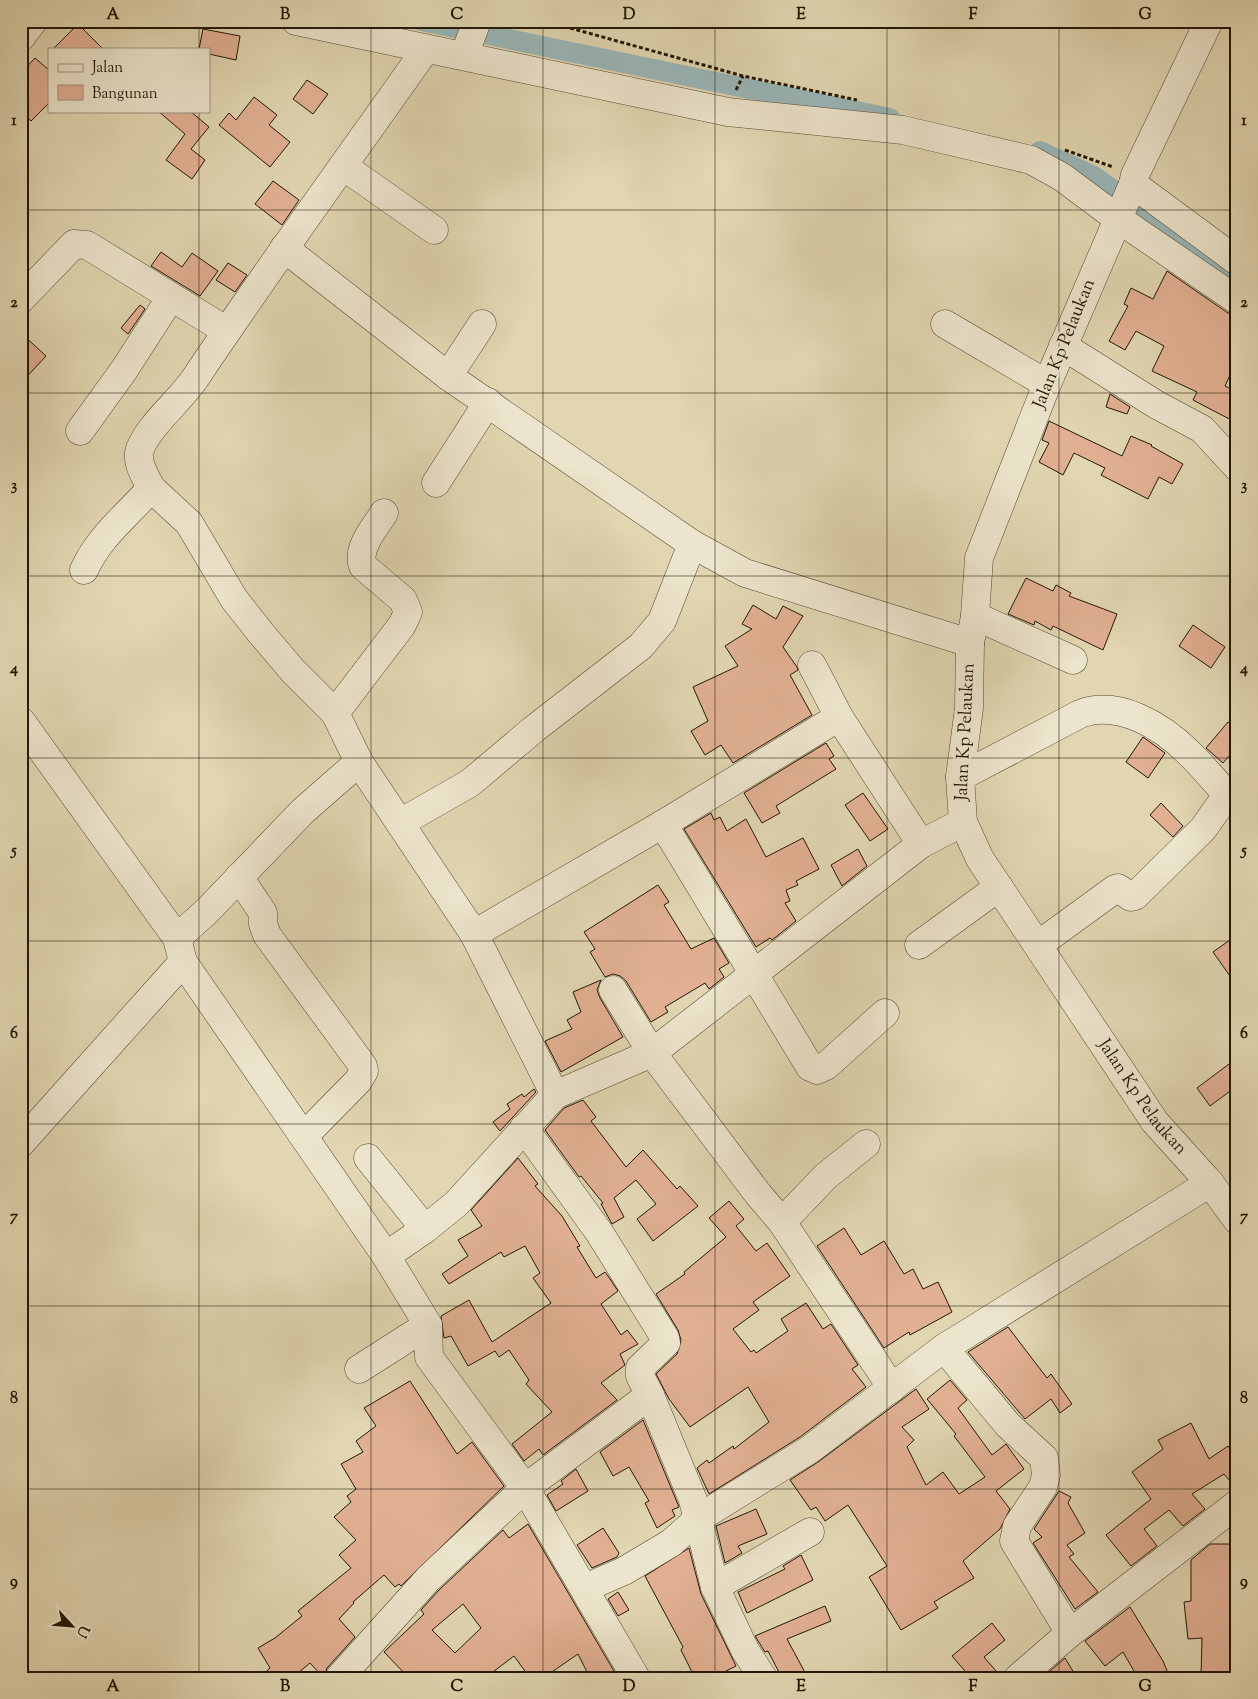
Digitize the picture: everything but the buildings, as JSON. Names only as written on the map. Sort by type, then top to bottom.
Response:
[{"type":"street","points":[[21,37],[33,21]]},
{"type":"street","points":[[296,21],[426,49],[471,37],[728,112],[903,130],[1031,160],[1062,177],[1237,300]]},
{"type":"street","points":[[1209,21],[1134,180],[1237,261]]},
{"type":"street","points":[[426,49],[284,248],[193,381],[147,437],[140,450],[139,461],[152,488],[189,523],[234,599],[293,672],[334,713],[359,762],[474,934],[555,1095]]},
{"type":"street","points":[[344,166],[434,230]]},
{"type":"street","name":"Jalan Kp Pelaukan","points":[[1134,180],[1063,346],[979,558],[975,616],[970,644],[969,708],[960,777],[963,822],[980,859],[1155,1122],[1210,1183],[1237,1220]]},
{"type":"street","points":[[1184,264],[1202,235]]},
{"type":"street","points":[[21,299],[74,244],[87,245],[227,331]]},
{"type":"street","points":[[284,248],[448,376],[692,544],[745,573],[970,644]]},
{"type":"street","points":[[80,431],[124,370],[171,297]]},
{"type":"street","points":[[448,376],[482,324]]},
{"type":"street","points":[[945,324],[1048,384]]},
{"type":"street","points":[[1063,346],[1157,405],[1202,428],[1237,467]]},
{"type":"street","points":[[436,483],[488,402]]},
{"type":"street","points":[[84,570],[92,553],[104,536],[152,488]]},
{"type":"street","points":[[334,713],[402,625],[408,612],[403,600],[364,566],[361,559],[363,548],[384,513]]},
{"type":"street","points":[[400,822],[470,783],[534,729],[641,646],[662,622],[692,544]]},
{"type":"street","points":[[975,616],[1073,660]]},
{"type":"street","points":[[812,665],[839,717],[921,844]]},
{"type":"street","points":[[960,777],[1080,714],[1104,709],[1130,714],[1160,730],[1188,752],[1232,799],[1135,896],[1131,897],[1118,888],[1038,945]]},
{"type":"street","points":[[474,934],[663,824],[839,717]]},
{"type":"street","points":[[21,721],[180,950],[386,1256],[428,1325],[429,1357],[525,1488],[636,1678]]},
{"type":"street","points":[[21,1142],[240,877],[303,810],[359,762]]},
{"type":"street","points":[[386,1256],[425,1229],[456,1204],[555,1095],[652,1053],[921,844],[963,822]]},
{"type":"street","points":[[663,824],[810,1067],[817,1070],[826,1066],[885,1013]]},
{"type":"street","points":[[240,877],[263,913],[263,924],[268,935],[363,1066],[362,1076],[358,1081],[304,1136]]},
{"type":"street","points":[[919,945],[998,887]]},
{"type":"street","points":[[613,990],[652,1053],[758,1194],[782,1222],[892,1388]]},
{"type":"street","points":[[524,1128],[599,1232],[665,1338],[666,1343],[640,1368],[640,1376],[650,1395],[699,1518],[715,1587],[745,1650],[763,1678]]},
{"type":"street","points":[[782,1222],[826,1176],[866,1144]]},
{"type":"street","points":[[368,1158],[425,1229]]},
{"type":"street","points":[[585,1588],[650,1557],[671,1543],[699,1518],[810,1450],[944,1348],[1210,1183]]},
{"type":"street","points":[[359,1369],[428,1325]]},
{"type":"street","points":[[944,1348],[1008,1425],[1044,1458],[1046,1476],[1043,1488],[1017,1526],[1014,1541],[1070,1633]]},
{"type":"street","points":[[339,1678],[428,1579],[525,1488],[650,1395]]},
{"type":"street","points":[[1018,1678],[1070,1633],[1237,1504]]},
{"type":"street","points":[[715,1587],[810,1532]]},
{"type":"path","points":[[546,21],[743,76],[866,102]]},
{"type":"path","points":[[740,81],[743,76]]},
{"type":"path","points":[[1057,147],[1134,180]]},
{"type":"waterway","points":[[421,21],[890,118]]},
{"type":"waterway","points":[[1040,151],[1094,176],[1237,279]]}]
